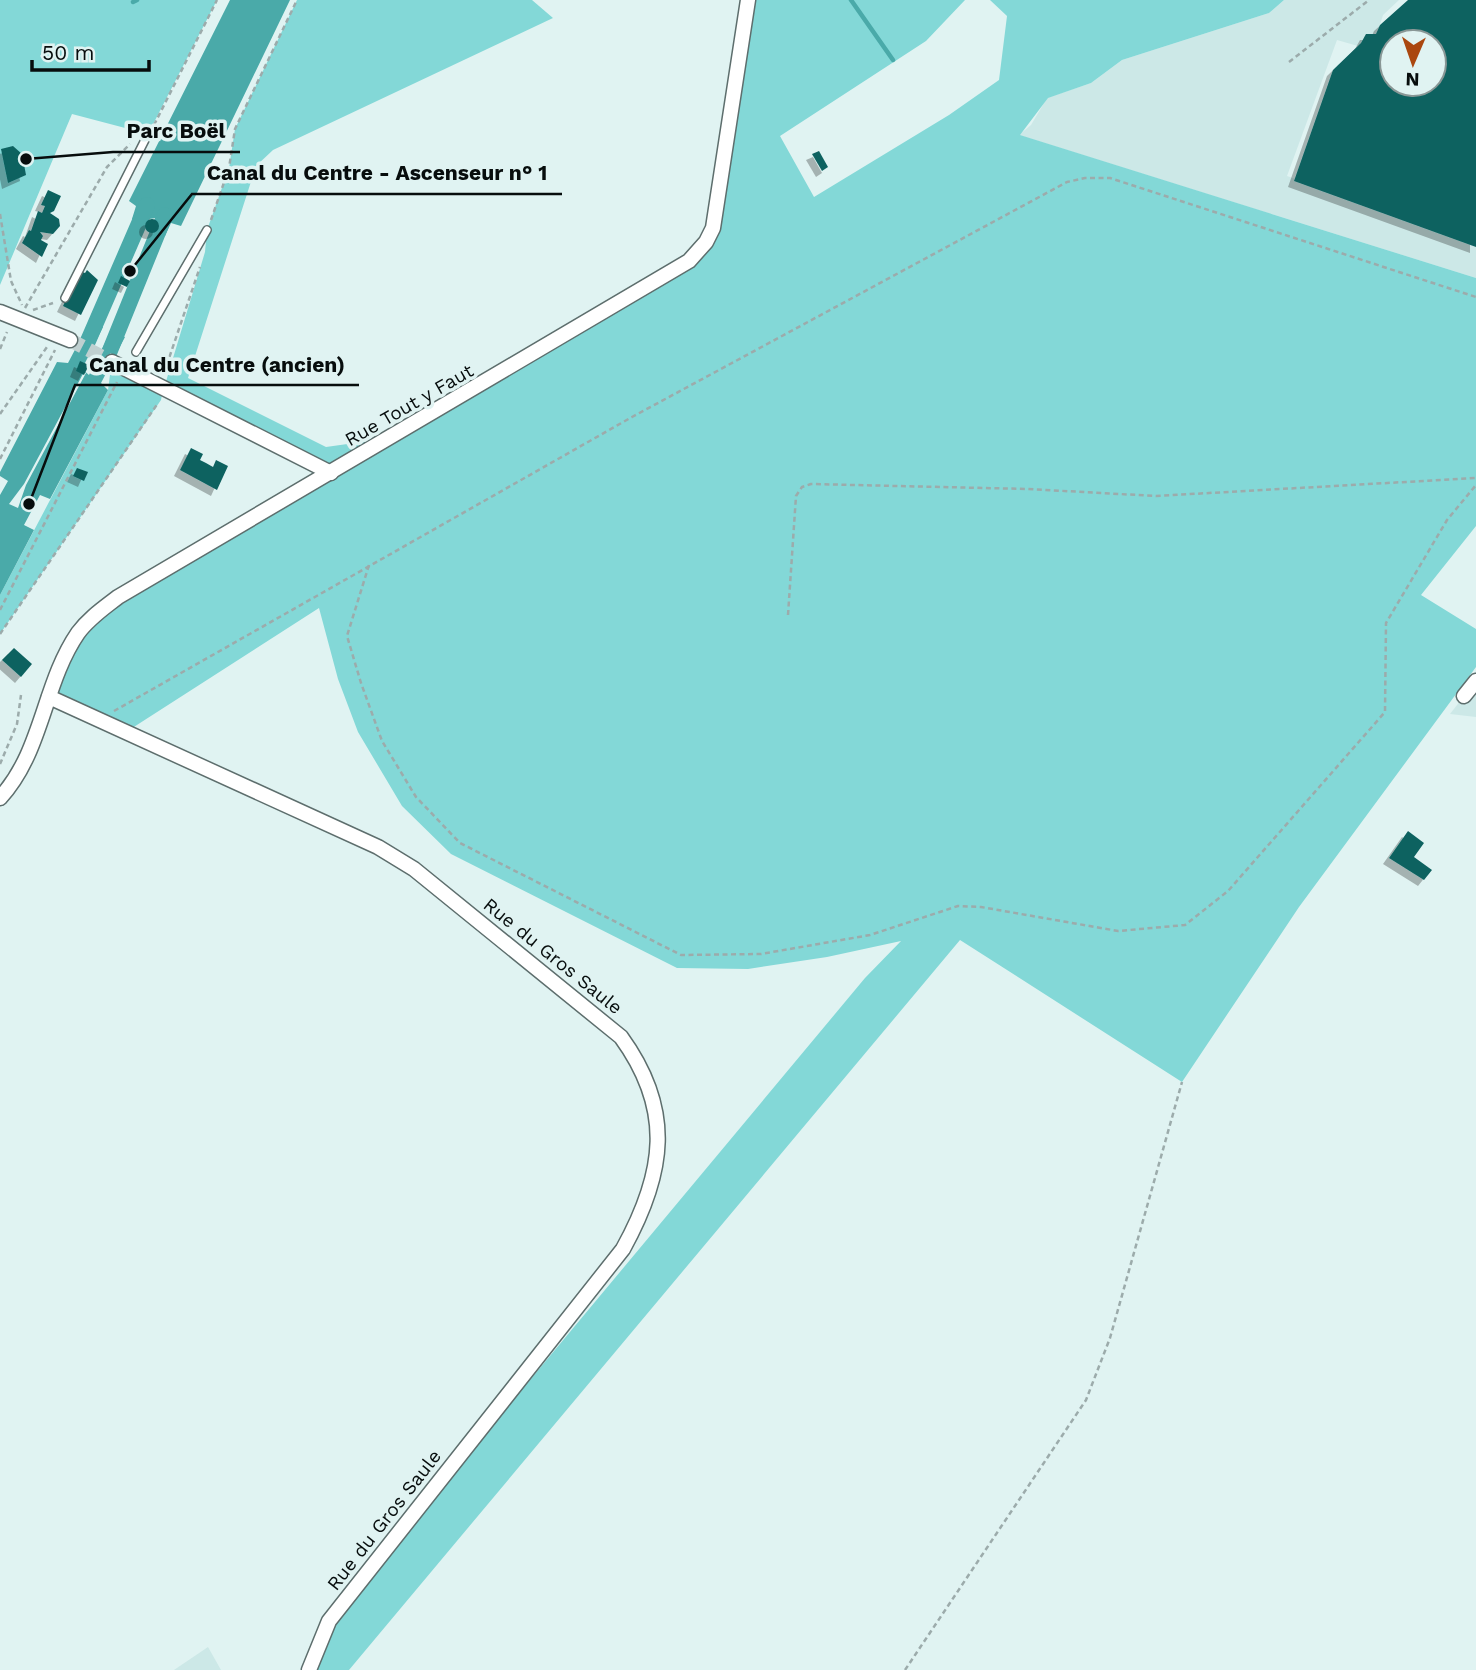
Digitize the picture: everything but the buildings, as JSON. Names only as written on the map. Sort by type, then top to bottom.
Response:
[{"type":"street","name":"Rue Tout y Faut","points":[[0,798],[19,774],[78,634],[93,616],[118,597],[668,276],[699,250],[713,228],[748,0]]},
{"type":"street","points":[[0,312],[21,315],[70,340]]},
{"type":"street","points":[[112,362],[331,473]]},
{"type":"street","points":[[1464,696],[1476,681]]},
{"type":"street","name":"Rue du Gros Saule","points":[[49,698],[378,847],[414,869],[621,1037],[638,1060],[657,1110],[659,1150],[653,1180],[623,1250],[329,1620],[310,1670]]},
{"type":"lane","points":[[65,298],[148,134]]},
{"type":"lane","points":[[136,352],[207,230]]},
{"type":"path","points":[[0,349],[8,328],[21,315],[107,166],[126,146],[148,134],[218,0]]},
{"type":"path","points":[[207,230],[229,168],[235,129],[297,0]]},
{"type":"path","points":[[1289,62],[1369,0]]},
{"type":"path","points":[[104,722],[118,706],[632,417],[1067,182],[1085,177],[1110,178],[1476,298]]},
{"type":"path","points":[[0,214],[11,281],[21,315]]},
{"type":"path","points":[[0,634],[161,400],[163,373],[201,264]]},
{"type":"path","points":[[30,311],[65,298]]},
{"type":"path","points":[[0,414],[47,347],[55,350],[0,458]]},
{"type":"path","points":[[136,352],[163,373]]},
{"type":"path","points":[[0,610],[120,377]]},
{"type":"path","points":[[788,615],[796,496],[802,487],[811,484],[1028,489],[1156,496],[1476,478]]},
{"type":"path","points":[[369,565],[347,636],[382,741],[416,797],[460,843],[681,955],[761,954],[870,935],[958,906],[981,907],[1118,931],[1157,929],[1185,925],[1227,891],[1385,712],[1386,623],[1447,520],[1476,485]]},
{"type":"path","points":[[0,764],[17,724],[21,695]]},
{"type":"path","points":[[905,1670],[1086,1400],[1110,1338],[1182,1082]]},
{"type":"shaded area","points":[[0,0],[217,0],[148,134],[72,114],[0,285]]},
{"type":"shaded area","points":[[230,0],[290,0],[181,226],[171,223],[165,236],[155,231],[158,223],[156,218],[149,219],[146,226],[132,219],[136,206],[129,201]]},
{"type":"shaded area","points":[[297,0],[532,0],[553,18],[273,150],[256,166],[188,378],[326,447],[390,438],[668,276],[706,242],[748,0],[965,0],[926,41],[780,136],[814,197],[949,115],[999,80],[1007,16],[990,0],[1284,0],[1269,13],[1122,60],[1091,83],[1048,98],[1020,135],[1476,278],[1476,526],[1421,595],[1476,629],[1476,667],[1299,907],[1182,1082],[960,940],[349,1670],[309,1670],[329,1621],[865,978],[901,941],[827,957],[748,969],[677,968],[451,854],[402,806],[358,732],[338,679],[319,608],[126,732],[49,697],[93,616],[330,473],[163,389],[161,400],[0,634],[0,595],[108,390],[111,367],[164,388],[205,252],[207,230],[229,168],[235,129]]},
{"type":"shaded area","points":[[1284,0],[1399,0],[1383,15],[1372,50],[1337,40],[1287,176],[1476,241],[1476,278],[1019,135],[1031,125],[1047,98],[1091,83],[1122,60],[1269,13]]},
{"type":"shaded area","points":[[90,321],[103,327],[82,369],[89,375],[111,331],[125,337],[101,383],[108,390],[50,499],[40,495],[24,525],[34,530],[0,595],[0,495],[8,481],[0,476],[0,472],[57,362],[68,363]]},
{"type":"shaded area","points":[[1476,681],[1476,717],[1450,714],[1464,696]]},
{"type":"shaded area","points":[[208,1647],[221,1670],[174,1670]]},
{"type":"pier","points":[[84,372],[86,373],[26,485],[18,508],[9,504],[24,484]]},
{"type":"waterway","points":[[133,2],[137,0]]},
{"type":"waterway","points":[[851,0],[893,60]]},
{"type":"waterway","points":[[88,341],[147,205]]},
{"type":"waterway","points":[[109,353],[165,215]]},
{"type":"tunnel","points":[[70,340],[112,362]]},
{"type":"place","name":"Parc Boël","points":[[26,159]]},
{"type":"place","name":"Canal du Centre - Ascenseur n° 1","points":[[130,271]]},
{"type":"place","name":"Canal du Centre (ancien)","points":[[29,504]]}]
